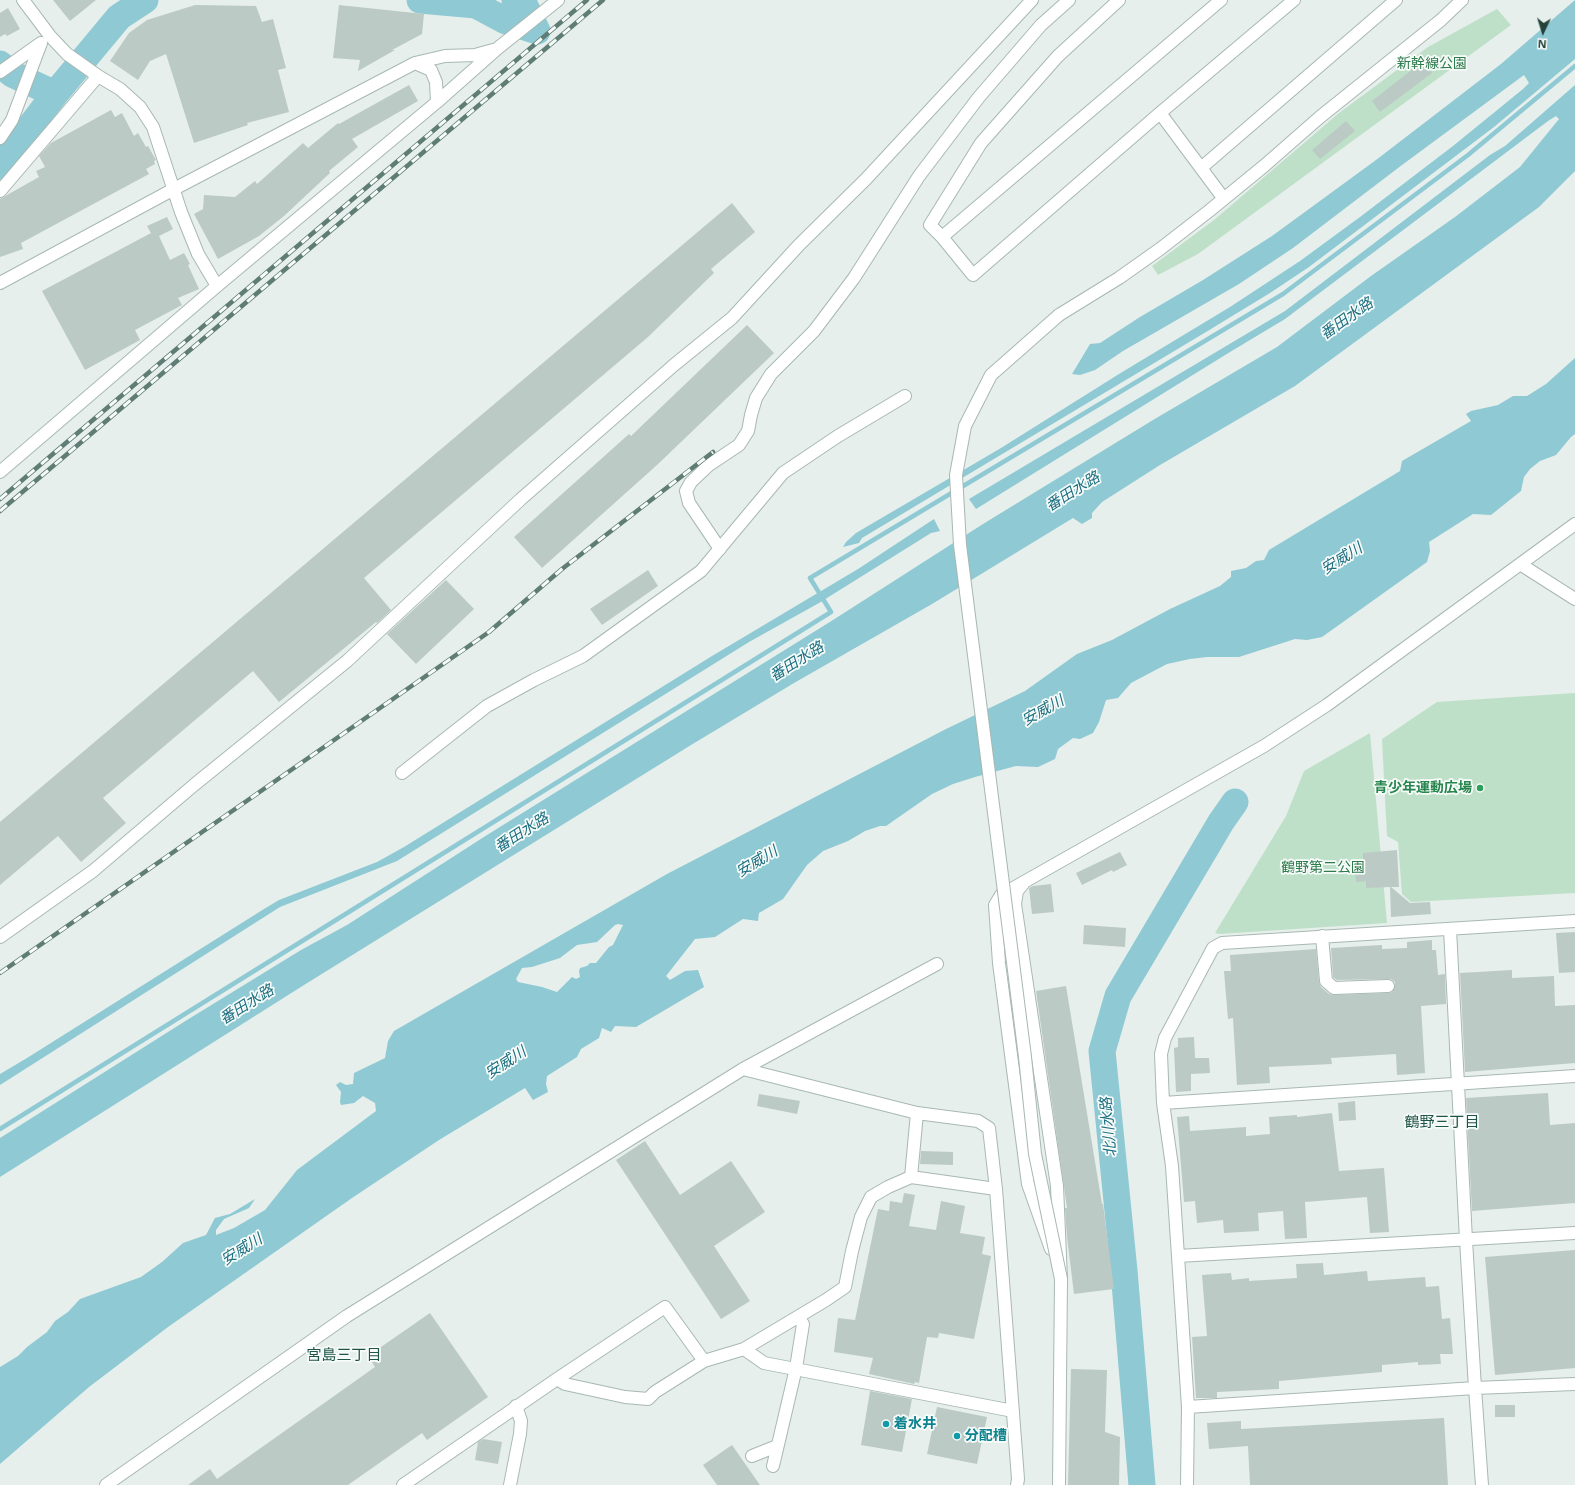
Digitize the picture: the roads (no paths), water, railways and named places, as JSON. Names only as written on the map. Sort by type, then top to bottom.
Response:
[{"type":"street","points":[[23,0],[45,40],[120,89],[140,107],[153,127],[198,254],[217,286]]},
{"type":"street","points":[[0,472],[217,286],[437,102],[502,45],[558,0]]},
{"type":"street","points":[[0,937],[93,871],[194,785],[347,661],[521,499],[674,365],[732,318],[799,245],[866,179],[1032,0]]},
{"type":"street","points":[[720,548],[689,503],[686,491],[691,482],[709,465],[739,444],[748,431],[756,398],[771,374],[814,331],[854,278],[919,176],[979,97],[1041,25],[1069,0]]},
{"type":"street","points":[[1119,0],[1058,56],[981,143],[930,225],[942,237],[973,275],[1160,113],[1294,0]]},
{"type":"street","points":[[942,237],[1221,0]]},
{"type":"street","points":[[1201,168],[1396,0]]},
{"type":"street","points":[[1061,1279],[1035,1154],[1025,1057],[960,545],[956,476],[965,426],[991,375],[1059,315],[1119,278],[1160,249],[1224,199],[1320,117],[1441,20],[1462,0]]},
{"type":"street","points":[[0,72],[45,40]]},
{"type":"street","points":[[0,138],[12,120],[29,73],[45,40]]},
{"type":"street","points":[[0,283],[174,189],[415,63],[445,56],[475,55],[502,45]]},
{"type":"street","points":[[415,63],[431,70],[436,82],[437,102]]},
{"type":"street","points":[[0,191],[94,73]]},
{"type":"street","points":[[1160,113],[1224,199]]},
{"type":"street","points":[[402,772],[487,706],[534,680],[583,656],[701,570],[783,473],[838,436],[905,396]]},
{"type":"street","points":[[1061,1279],[1028,1184],[995,924],[995,905],[1001,895],[1264,746],[1327,705],[1575,524]]},
{"type":"street","points":[[1520,564],[1575,599]]},
{"type":"street","points":[[1026,882],[1017,891],[1015,904],[1057,1186],[1061,1279],[1059,1485]]},
{"type":"street","points":[[1187,1485],[1188,1407],[1172,1166],[1164,1103],[1161,1054],[1166,1038],[1213,948],[1222,943],[1575,921]]},
{"type":"street","points":[[1450,928],[1466,1240],[1482,1485]]},
{"type":"street","points":[[1322,936],[1326,981],[1334,988],[1388,986]]},
{"type":"street","points":[[106,1485],[347,1316],[743,1069],[936,964]]},
{"type":"street","points":[[743,1069],[917,1113],[978,1121],[989,1128],[996,1189],[1018,1479],[1017,1485]]},
{"type":"street","points":[[1164,1103],[1575,1076]]},
{"type":"street","points":[[911,1177],[917,1113]]},
{"type":"street","points":[[557,1379],[565,1384],[625,1397],[648,1399],[656,1392],[704,1361],[744,1349],[845,1287],[861,1217],[871,1197],[888,1187],[911,1177],[996,1189]]},
{"type":"street","points":[[1178,1256],[1575,1233]]},
{"type":"street","points":[[403,1485],[516,1406],[665,1307],[704,1361]]},
{"type":"street","points":[[773,1466],[796,1368],[803,1324],[798,1317]]},
{"type":"street","points":[[744,1349],[764,1362],[1013,1411]]},
{"type":"street","points":[[1188,1407],[1475,1388],[1575,1384]]},
{"type":"street","points":[[510,1485],[521,1427],[521,1421],[516,1406]]},
{"type":"street","points":[[752,1456],[777,1446]]},
{"type":"water","points":[[1575,0],[1575,59],[1494,127],[1309,267],[1206,332],[862,538],[859,543],[843,547],[846,542],[856,533],[1001,448],[1230,307],[1300,261],[1360,217],[1453,146],[1523,89],[1529,83],[1524,75],[1293,248],[1239,284],[1123,351],[1095,370],[1080,375],[1072,374],[1090,344],[1100,343],[1272,236],[1376,160],[1501,64]]},
{"type":"water","name":"番田水路","points":[[1575,85],[1575,171],[1539,207],[1295,386],[1160,465],[1102,502],[1092,513],[1092,518],[1082,524],[1073,518],[932,604],[794,683],[691,745],[304,985],[0,1177],[0,1138],[301,950],[347,925],[487,835],[833,620],[983,524],[1153,420],[1277,347],[1371,276],[1455,217],[1520,167],[1559,119],[1556,116],[1548,121],[1285,319],[976,509],[969,499],[1285,311],[1490,155],[1505,146]]},
{"type":"water","name":"安威川","points":[[1575,358],[1575,434],[1556,455],[1540,461],[1530,469],[1524,477],[1521,491],[1491,515],[1473,514],[1429,542],[1430,551],[1427,562],[1322,637],[1307,640],[1295,639],[1239,657],[1207,657],[1167,664],[1131,683],[1118,698],[1106,700],[1099,722],[1093,733],[1080,739],[1073,738],[1058,749],[1055,759],[1038,767],[1016,766],[953,784],[932,794],[886,826],[880,826],[865,831],[848,841],[823,851],[807,865],[783,899],[759,913],[758,921],[743,919],[715,937],[695,939],[666,976],[670,980],[685,971],[698,970],[704,987],[636,1027],[615,1026],[611,1032],[602,1028],[599,1038],[581,1049],[577,1057],[547,1076],[546,1084],[548,1092],[533,1100],[525,1088],[439,1140],[352,1198],[168,1327],[89,1387],[0,1464],[0,1367],[18,1356],[47,1332],[55,1321],[68,1312],[80,1299],[141,1277],[162,1262],[183,1243],[206,1235],[215,1218],[230,1214],[255,1199],[249,1208],[224,1219],[216,1230],[216,1235],[234,1228],[265,1210],[297,1170],[376,1111],[375,1103],[363,1096],[354,1103],[341,1105],[341,1092],[336,1085],[340,1082],[346,1085],[353,1084],[354,1073],[385,1058],[388,1041],[394,1031],[667,874],[946,729],[1025,691],[1077,654],[1112,640],[1170,609],[1220,586],[1231,577],[1231,571],[1246,568],[1256,561],[1264,560],[1269,550],[1400,471],[1402,461],[1471,421],[1466,414],[1471,411],[1498,405],[1513,396],[1527,396],[1546,384]],"holes":[[[615,925],[623,925],[613,945],[609,947],[596,963],[590,963],[587,966],[580,968],[580,977],[576,979],[572,977],[557,992],[518,982],[516,979],[522,968],[532,967],[560,958],[577,945],[597,942]]]},
{"type":"water","points":[[934,519],[940,531],[931,533],[819,603],[749,642],[397,861],[280,907],[0,1085],[0,1074],[264,909],[279,900],[377,862],[404,847],[712,656],[858,569]]},
{"type":"waterway","points":[[0,166],[55,94],[119,17],[145,0]]},
{"type":"waterway","points":[[420,0],[476,5],[506,21],[537,31]]},
{"type":"waterway","points":[[515,0],[525,6],[537,31]]},
{"type":"waterway","points":[[0,64],[12,74],[55,94]]},
{"type":"waterway","points":[[0,1129],[831,612],[810,578],[1283,294],[1468,155],[1575,66]]},
{"type":"waterway","name":"北川水路","points":[[1142,1485],[1124,1271],[1102,1051],[1118,996],[1221,822],[1235,802]]},
{"type":"railway","points":[[0,499],[587,0]]},
{"type":"railway","points":[[0,511],[603,0]]},
{"type":"railway","points":[[0,973],[489,632],[562,569],[713,452]]},
{"type":"place","name":"青少年運動広場","points":[[1480,788]]},
{"type":"place","name":"着水井","points":[[886,1424]]},
{"type":"place","name":"分配槽","points":[[957,1436]]},
{"type":"district","name":"鶴野三丁目","points":[[1442,1123]]},
{"type":"district","name":"宮島三丁目","points":[[344,1356]]},
{"type":"park label","name":"新幹線公園","points":[[1432,64]]},
{"type":"park label","name":"鶴野第二公園","points":[[1323,868]]}]
